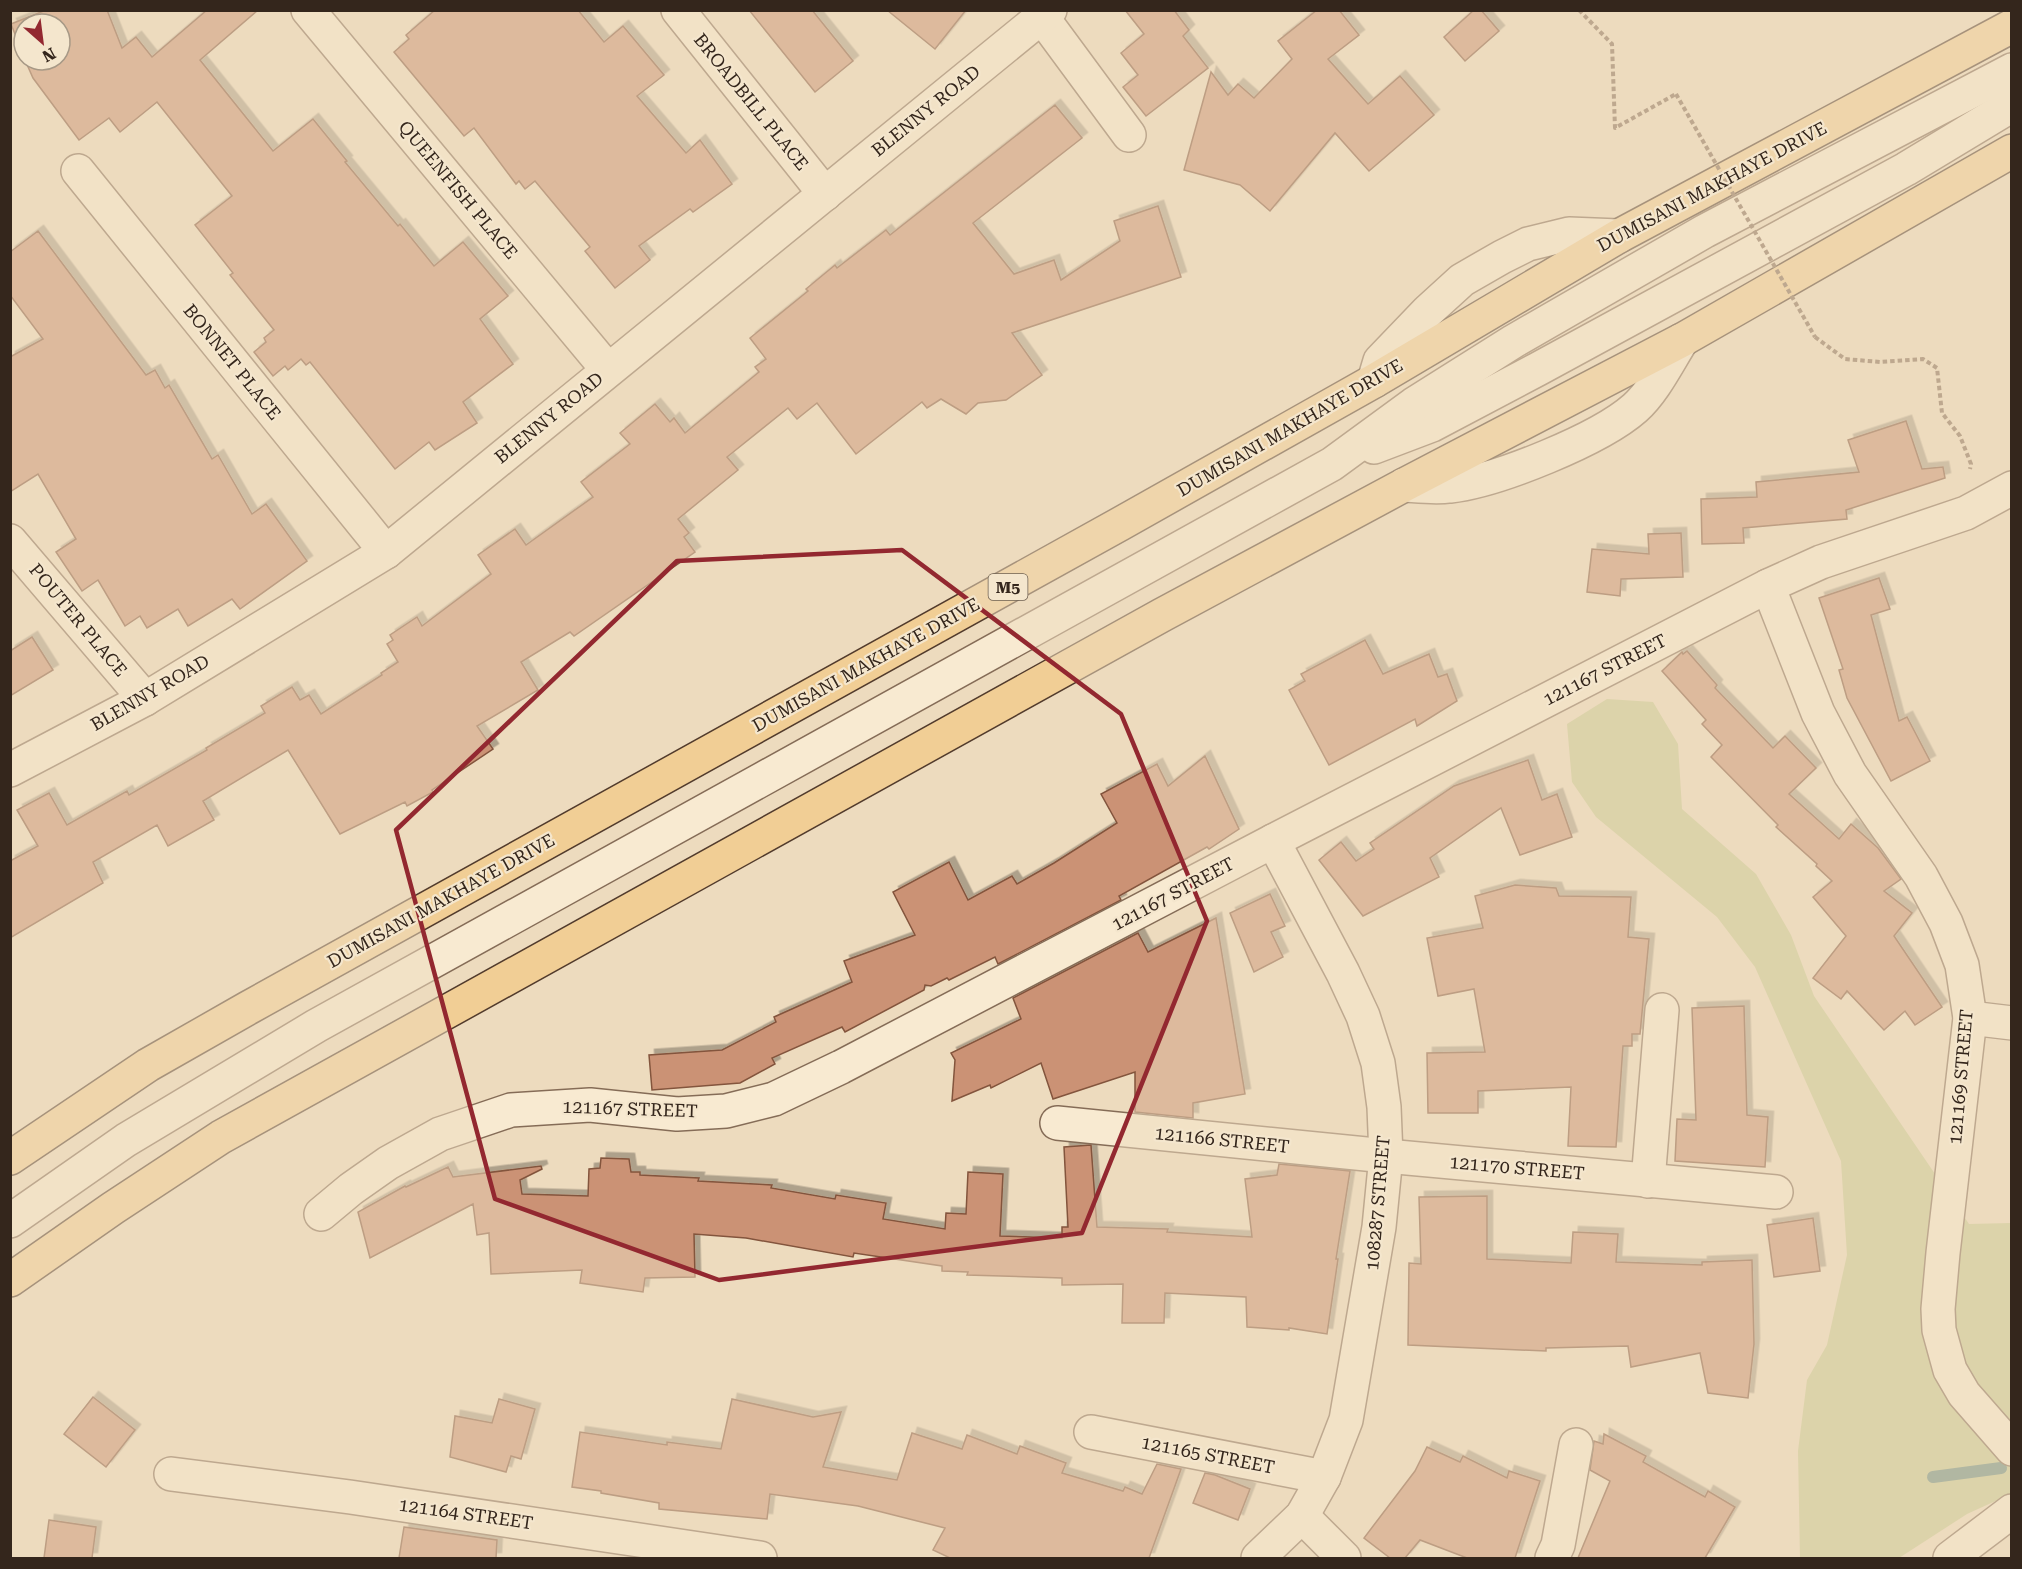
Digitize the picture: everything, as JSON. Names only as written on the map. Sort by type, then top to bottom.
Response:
[{"type":"main road","name":"DUMISANI MAKHAYE DRIVE","points":[[10,1158],[148,1065],[238,1013],[732,738],[926,633],[1374,381],[1619,236],[2012,26]]},
{"type":"main road","points":[[10,1280],[112,1208],[232,1131],[1152,621],[1404,485],[1682,340],[2012,151]]},
{"type":"street","name":"QUEENFISH PLACE","points":[[308,10],[608,370]]},
{"type":"street","name":"BROADBILL PLACE","points":[[678,10],[825,194]]},
{"type":"street","name":"BLENNY ROAD","points":[[10,770],[145,699],[386,552],[1046,14]]},
{"type":"street","points":[[1046,14],[1129,135]]},
{"type":"street","points":[[10,1221],[126,1140],[316,1026],[1332,464],[1414,404],[1514,341],[1705,231],[2012,70]]},
{"type":"street","points":[[1332,464],[1432,425],[1906,169],[2012,105]]},
{"type":"street","name":"BONNET PLACE","points":[[78,171],[386,552]]},
{"type":"street","points":[[1404,485],[1448,487],[1497,476],[1587,438],[1634,409],[1643,400],[1682,340]]},
{"type":"street","name":"121167 STREET","points":[[321,1214],[388,1163],[440,1134],[511,1110],[590,1105],[676,1114],[726,1111],[774,1099],[1768,586],[1821,562],[1966,513],[2012,488]]},
{"type":"street","name":"POUTER PLACE","points":[[10,541],[145,699]]},
{"type":"street","name":"121169 STREET","points":[[1768,586],[1818,713],[1851,774],[1921,876],[1946,923],[1962,965],[1970,1018],[1941,1275],[1939,1330],[1950,1370],[1964,1394],[2012,1449]]},
{"type":"street","name":"108287 STREET","points":[[1258,1558],[1302,1516],[1324,1478],[1346,1420],[1379,1227],[1386,1156],[1384,1107],[1378,1064],[1363,1016],[1343,973],[1273,841]]},
{"type":"street","points":[[1648,1180],[1662,1010]]},
{"type":"street","points":[[1970,1018],[2012,1023]]},
{"type":"street","name":"121166 STREET","points":[[1057,1124],[1386,1156]]},
{"type":"street","name":"121170 STREET","points":[[1386,1156],[1776,1192]]},
{"type":"street","name":"121165 STREET","points":[[1091,1432],[1324,1478]]},
{"type":"street","points":[[1552,1558],[1558,1545],[1576,1445]]},
{"type":"street","name":"121164 STREET","points":[[171,1474],[362,1498],[759,1558]]},
{"type":"street","points":[[1950,1558],[2012,1511]]},
{"type":"street","points":[[1302,1516],[1344,1558]]},
{"type":"path","points":[[1579,10],[1612,44],[1615,128],[1676,94],[1815,337],[1845,359],[1880,362],[1923,359],[1937,368],[1942,413],[1960,436],[1971,464],[1966,513]]},
{"type":"highlighted area","points":[[902,550],[1121,714],[1207,921],[1082,1233],[719,1280],[495,1199],[396,830],[677,561]]},
{"type":"green space","points":[[1607,699],[1653,702],[1678,744],[1682,809],[1756,874],[1791,935],[1814,996],[1969,1224],[2011,1223],[2011,1494],[1967,1514],[1899,1558],[1800,1558],[1798,1451],[1807,1380],[1827,1345],[1847,1255],[1841,1161],[1755,967],[1717,917],[1596,817],[1572,782],[1567,724]]},
{"type":"building","points":[[46,10],[107,10],[122,48],[136,37],[152,57],[207,10],[258,10],[200,60],[273,151],[313,119],[347,161],[345,162],[434,266],[463,242],[508,296],[480,319],[513,364],[463,402],[477,423],[435,450],[429,442],[395,469],[310,362],[306,365],[301,359],[288,370],[285,366],[273,376],[254,352],[266,342],[264,338],[274,330],[230,275],[233,273],[195,225],[232,196],[157,102],[120,132],[109,118],[79,140],[30,72],[72,72],[72,12],[41,12]]},
{"type":"building","points":[[435,10],[578,10],[604,42],[623,26],[664,75],[637,96],[686,153],[700,140],[732,184],[693,212],[690,209],[639,246],[650,260],[615,288],[585,251],[590,247],[535,181],[525,189],[519,181],[516,184],[474,128],[464,136],[394,52],[409,39],[406,35]]},
{"type":"building","points":[[749,10],[812,10],[853,61],[815,92]]},
{"type":"building","points":[[887,10],[966,10],[935,49]]},
{"type":"building","points":[[1125,10],[1174,10],[1189,30],[1183,36],[1208,68],[1146,116],[1123,87],[1138,75],[1121,53],[1144,34]]},
{"type":"building","points":[[1317,10],[1339,10],[1359,35],[1328,59],[1368,104],[1400,76],[1434,115],[1369,171],[1335,133],[1270,211],[1240,185],[1184,170],[1211,72],[1228,95],[1238,84],[1254,98],[1292,59],[1278,41]]},
{"type":"building","points":[[1474,10],[1481,10],[1499,31],[1465,61],[1444,37]]},
{"type":"building","points":[[1055,105],[1082,138],[973,223],[1014,274],[1054,260],[1061,280],[1120,241],[1114,221],[1158,206],[1181,277],[1012,333],[1042,375],[1006,400],[978,403],[966,414],[941,399],[927,408],[922,402],[856,454],[817,403],[797,419],[788,408],[727,457],[738,470],[678,519],[689,533],[684,537],[695,552],[574,636],[570,632],[521,662],[538,690],[477,726],[493,749],[432,790],[433,792],[407,806],[405,802],[340,834],[288,750],[203,801],[214,820],[168,846],[157,825],[93,862],[103,883],[10,938],[10,861],[38,846],[17,810],[49,793],[67,825],[127,791],[129,795],[207,750],[206,748],[265,713],[261,706],[292,687],[300,700],[309,695],[321,714],[382,675],[381,673],[398,662],[387,644],[393,640],[390,635],[417,617],[422,626],[491,574],[478,555],[515,529],[526,545],[593,497],[581,482],[630,444],[620,433],[655,404],[670,422],[674,418],[685,433],[759,372],[755,367],[766,359],[750,338],[808,291],[806,289],[835,265],[837,268],[886,230],[890,235]]},
{"type":"building","points":[[38,231],[146,375],[155,370],[165,388],[169,385],[212,459],[218,455],[252,514],[266,504],[307,561],[240,609],[232,599],[188,626],[178,609],[147,628],[140,616],[125,626],[98,580],[82,591],[56,552],[76,539],[38,474],[10,492],[10,357],[43,339],[10,295],[10,252]]},
{"type":"building","points":[[1906,421],[1922,469],[1943,467],[1945,478],[1846,510],[1847,519],[1743,528],[1744,543],[1702,544],[1701,499],[1757,497],[1756,482],[1859,472],[1848,440]]},
{"type":"building","points":[[1681,533],[1683,577],[1621,579],[1620,596],[1587,592],[1592,549],[1649,554],[1648,534]]},
{"type":"building","points":[[1879,578],[1890,609],[1871,615],[1899,721],[1907,717],[1930,761],[1891,781],[1847,698],[1839,670],[1843,669],[1819,598]]},
{"type":"building","points":[[32,637],[53,670],[10,696],[10,651]]},
{"type":"building","points":[[1365,640],[1383,674],[1429,654],[1438,677],[1447,674],[1457,701],[1417,726],[1415,719],[1329,765],[1289,690],[1305,681],[1301,674]]},
{"type":"building","points":[[1687,651],[1717,685],[1715,688],[1773,748],[1785,736],[1816,768],[1789,794],[1839,839],[1851,824],[1878,848],[1901,879],[1884,891],[1912,913],[1894,936],[1942,1007],[1915,1025],[1905,1011],[1884,1030],[1847,991],[1841,999],[1813,978],[1846,936],[1813,897],[1832,881],[1816,866],[1817,864],[1776,827],[1778,825],[1711,757],[1722,745],[1702,724],[1706,720],[1662,671],[1682,652],[1683,654]]},
{"type":"building","points":[[1205,756],[1239,829],[1209,849],[1207,847],[1119,896],[1121,900],[998,964],[995,957],[949,980],[947,978],[931,986],[925,985],[924,990],[845,1032],[842,1027],[772,1058],[775,1064],[740,1083],[652,1090],[649,1055],[722,1050],[776,1022],[774,1017],[852,982],[844,961],[915,935],[893,892],[949,862],[968,900],[1012,876],[1017,884],[1117,823],[1101,794],[1157,764],[1168,786]]},
{"type":"building","points":[[1528,760],[1542,800],[1557,794],[1572,837],[1520,855],[1501,808],[1430,858],[1439,877],[1363,916],[1319,860],[1341,842],[1356,861],[1374,849],[1370,843],[1454,786]]},
{"type":"building","points":[[1515,885],[1556,888],[1559,896],[1631,897],[1628,937],[1649,939],[1640,1034],[1632,1034],[1632,1046],[1623,1046],[1616,1147],[1568,1146],[1571,1087],[1478,1091],[1478,1113],[1428,1113],[1427,1053],[1485,1052],[1474,989],[1438,996],[1427,938],[1483,928],[1475,896]]},
{"type":"building","points":[[1270,894],[1285,926],[1271,932],[1283,957],[1254,972],[1230,913]]},
{"type":"building","points":[[1216,918],[1245,1094],[1193,1103],[1193,1118],[1135,1112],[1135,1072],[1053,1099],[1041,1063],[991,1088],[990,1085],[952,1101],[955,1060],[951,1053],[1021,1019],[1013,998],[1138,933],[1148,952]]},
{"type":"building","points":[[1744,1006],[1747,1115],[1768,1117],[1765,1167],[1675,1161],[1677,1119],[1696,1120],[1692,1008]]},
{"type":"building","points":[[1091,1145],[1097,1227],[1168,1229],[1167,1232],[1252,1237],[1245,1179],[1277,1175],[1279,1164],[1350,1171],[1327,1334],[1289,1328],[1289,1330],[1247,1327],[1246,1297],[1165,1293],[1164,1323],[1122,1323],[1123,1284],[1062,1285],[1062,1278],[967,1275],[968,1272],[942,1271],[942,1266],[854,1253],[853,1257],[746,1238],[694,1234],[695,1277],[645,1278],[643,1292],[580,1283],[582,1270],[491,1274],[489,1233],[477,1235],[473,1204],[370,1258],[358,1212],[405,1186],[448,1167],[453,1177],[541,1166],[542,1169],[520,1180],[522,1194],[588,1196],[589,1169],[600,1168],[601,1158],[629,1159],[631,1172],[640,1172],[640,1175],[772,1185],[771,1188],[835,1199],[836,1195],[886,1203],[883,1219],[945,1229],[946,1213],[966,1214],[968,1172],[1003,1174],[1000,1236],[1062,1238],[1062,1227],[1068,1227],[1064,1147]]},
{"type":"building","points":[[1487,1196],[1487,1259],[1571,1263],[1573,1232],[1618,1234],[1616,1262],[1702,1265],[1702,1262],[1752,1260],[1754,1344],[1748,1398],[1708,1393],[1700,1353],[1631,1367],[1628,1346],[1546,1348],[1546,1351],[1408,1345],[1409,1263],[1421,1264],[1419,1197]]},
{"type":"building","points":[[1813,1218],[1820,1271],[1774,1277],[1767,1225]]},
{"type":"building","points":[[93,1397],[135,1430],[106,1467],[64,1434]]},
{"type":"building","points":[[499,1399],[535,1409],[521,1459],[511,1456],[506,1472],[450,1457],[455,1416],[492,1423]]},
{"type":"building","points":[[732,1399],[813,1417],[841,1412],[823,1467],[897,1480],[912,1433],[962,1449],[967,1435],[1017,1454],[1020,1446],[1066,1463],[1062,1473],[1123,1491],[1125,1487],[1142,1494],[1157,1464],[1181,1469],[1149,1558],[950,1558],[933,1550],[945,1528],[858,1506],[770,1494],[767,1519],[659,1509],[659,1503],[572,1487],[580,1432],[667,1445],[667,1442],[721,1449]]},
{"type":"building","points":[[1604,1434],[1646,1456],[1643,1462],[1705,1497],[1708,1491],[1735,1507],[1705,1558],[1578,1558],[1610,1481],[1590,1470],[1594,1441],[1603,1444]]},
{"type":"building","points":[[1427,1447],[1460,1462],[1463,1456],[1507,1478],[1509,1471],[1540,1481],[1515,1558],[1467,1558],[1420,1540],[1405,1558],[1390,1558],[1364,1538],[1415,1471]]},
{"type":"building","points":[[1205,1473],[1250,1489],[1238,1520],[1193,1503]]},
{"type":"building","points":[[49,1520],[96,1527],[92,1558],[44,1558]]},
{"type":"building","points":[[404,1527],[497,1540],[496,1558],[399,1558]]},
{"type":"waterway","points":[[1933,1477],[2001,1468]]}]
